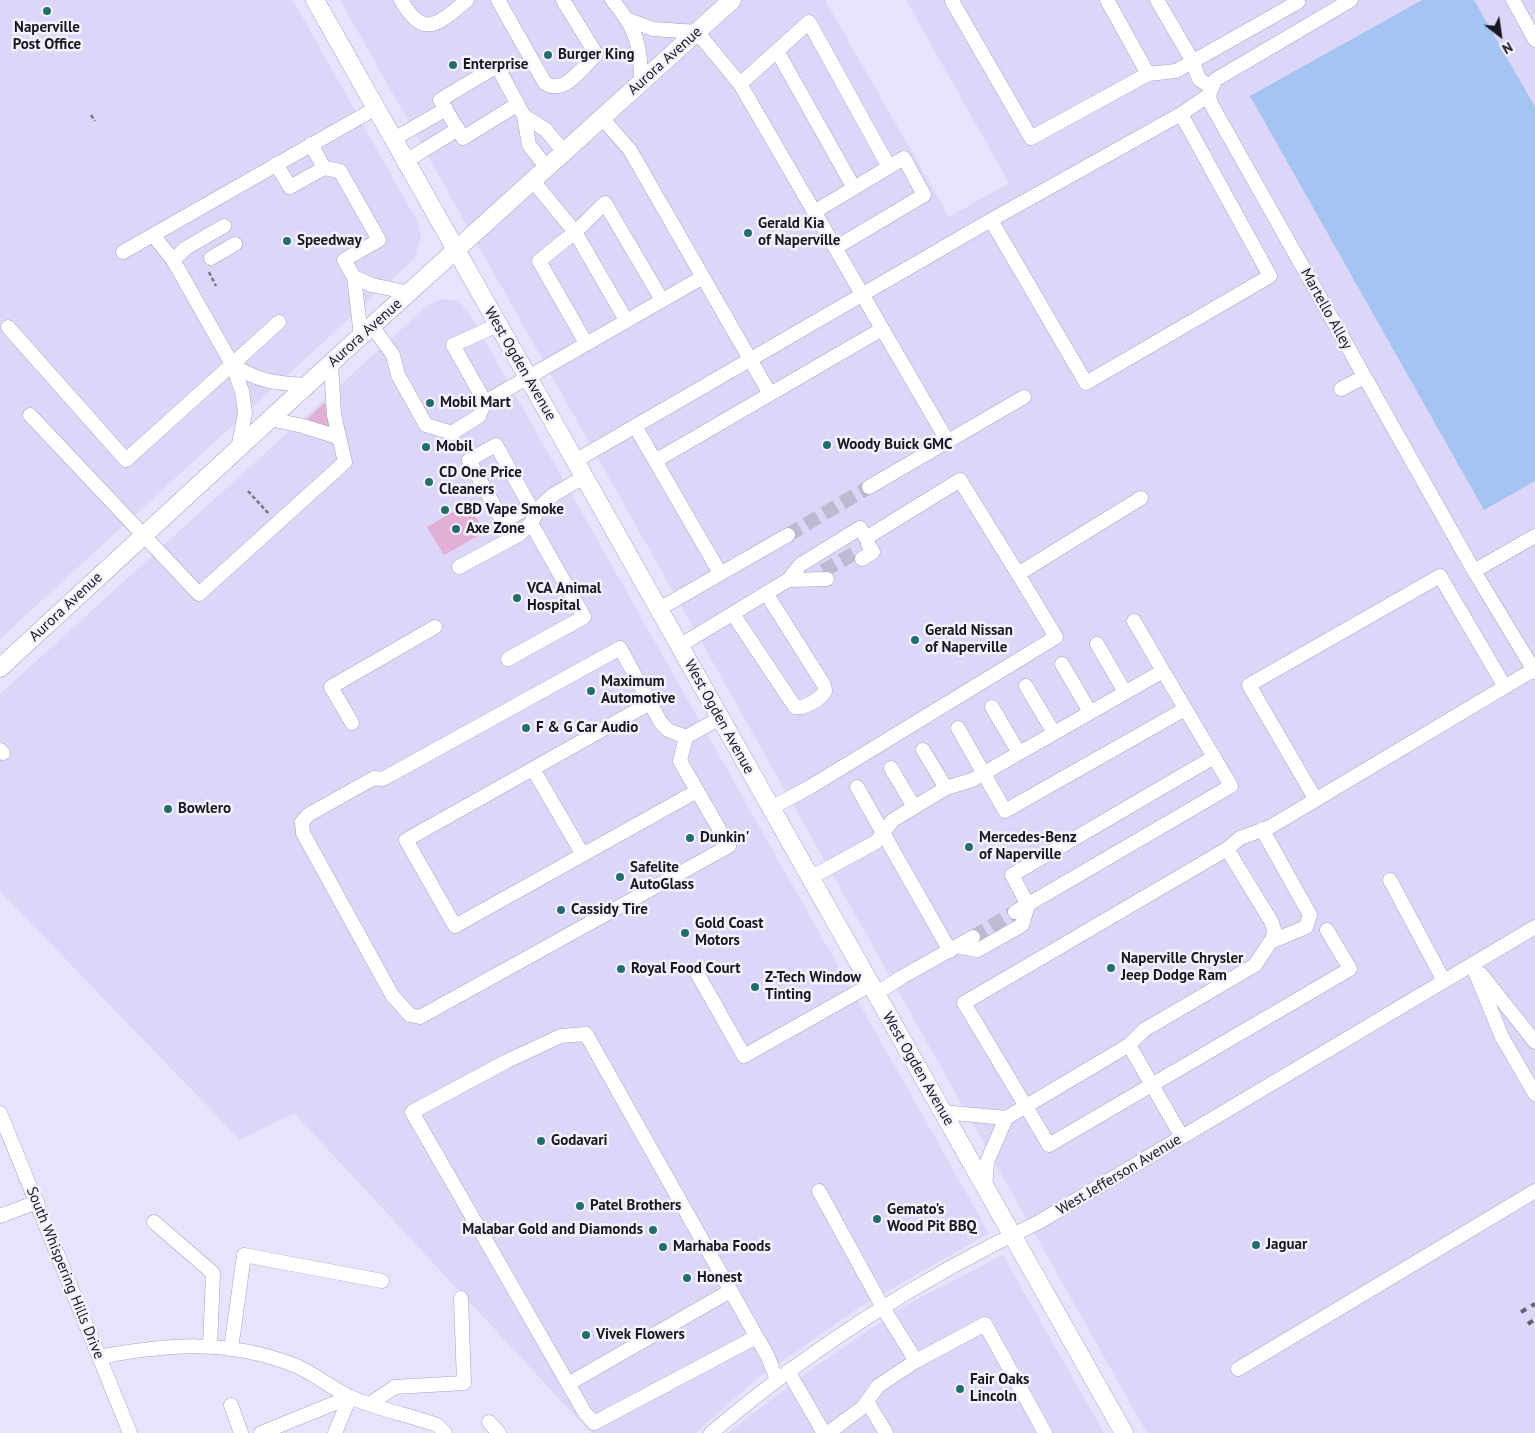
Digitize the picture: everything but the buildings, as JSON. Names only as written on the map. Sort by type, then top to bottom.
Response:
[{"type":"main road","name":"Aurora Avenue","points":[[0,668],[270,419],[732,0]]},
{"type":"main road","name":"West Ogden Avenue","points":[[316,1],[1011,1236],[1124,1433]]},
{"type":"street","points":[[401,0],[409,14],[417,22],[425,25],[434,25],[467,0]]},
{"type":"street","points":[[498,0],[545,83],[552,88],[559,88],[566,83],[596,54],[563,0]]},
{"type":"street","points":[[612,0],[630,20],[638,43],[641,82]]},
{"type":"street","points":[[954,0],[1031,138],[1148,74],[1176,71],[1192,60],[1298,2],[1297,0]]},
{"type":"street","points":[[1107,0],[1148,74]]},
{"type":"street","points":[[1157,0],[1192,60],[1199,79],[1210,92]]},
{"type":"street","points":[[575,461],[991,220],[1181,114],[1210,92],[1214,80],[1351,0]]},
{"type":"street","points":[[1513,0],[1535,40]]},
{"type":"street","points":[[630,20],[653,29],[697,32],[740,84],[948,442]]},
{"type":"street","points":[[740,84],[809,22],[889,167]]},
{"type":"street","points":[[777,51],[854,188]]},
{"type":"street","points":[[521,110],[463,138],[440,100],[496,66],[521,110],[529,145],[547,168]]},
{"type":"street","name":"Martello Alley","points":[[1210,92],[1211,104],[1474,571],[1534,671]]},
{"type":"street","points":[[123,252],[376,108]]},
{"type":"street","points":[[394,139],[446,109]]},
{"type":"street","points":[[521,110],[546,130],[564,152]]},
{"type":"street","points":[[991,220],[1086,383],[1270,276],[1181,114]]},
{"type":"street","points":[[602,118],[630,150],[770,394]]},
{"type":"street","points":[[406,161],[458,129]]},
{"type":"street","points":[[311,144],[324,168]]},
{"type":"street","points":[[814,212],[904,158],[924,195],[835,248]]},
{"type":"street","points":[[276,164],[290,187],[324,168],[340,171],[379,240],[344,260],[354,277],[367,331],[393,355],[398,375],[426,424],[452,433],[479,416],[485,402],[586,342],[703,277]]},
{"type":"street","points":[[533,181],[575,232],[626,320]]},
{"type":"street","points":[[586,342],[539,261],[575,232],[604,203],[662,300]]},
{"type":"street","points":[[173,260],[186,248],[224,226]]},
{"type":"street","points":[[153,235],[173,260],[232,364],[245,399],[245,413],[238,449]]},
{"type":"street","points":[[210,265],[235,244]]},
{"type":"street","points":[[354,277],[372,284],[410,293]]},
{"type":"street","points":[[8,327],[126,460],[280,322]]},
{"type":"street","points":[[485,402],[453,345],[498,325]]},
{"type":"street","points":[[655,461],[882,329]]},
{"type":"street","points":[[30,415],[145,534],[199,594],[345,462],[334,415],[332,363]]},
{"type":"street","points":[[232,364],[254,378],[264,381],[308,385]]},
{"type":"street","points":[[1341,389],[1364,377]]},
{"type":"street","points":[[870,487],[1024,397]]},
{"type":"street","points":[[270,419],[338,437]]},
{"type":"street","points":[[635,426],[720,573]]},
{"type":"street","points":[[508,659],[584,617],[532,515],[496,445],[469,460],[503,522],[532,515]]},
{"type":"street","points":[[459,567],[520,534],[532,515],[553,495],[584,478]]},
{"type":"street","points":[[679,646],[788,580],[800,565],[860,528],[864,548],[960,480],[1056,637],[818,782],[770,808]]},
{"type":"street","points":[[1018,574],[1141,498]]},
{"type":"street","points":[[659,609],[788,535]]},
{"type":"street","points":[[1474,571],[1535,536]]},
{"type":"street","points":[[788,580],[809,579],[825,575]]},
{"type":"street","points":[[1316,800],[1249,685],[1440,576],[1505,688]]},
{"type":"street","points":[[733,614],[794,707],[800,708],[823,694],[825,690],[824,685],[766,593]]},
{"type":"street","points":[[1015,912],[1231,786],[1134,621]]},
{"type":"street","points":[[352,723],[331,687],[435,627]]},
{"type":"street","points":[[1097,644],[1125,692]]},
{"type":"street","points":[[686,737],[668,730],[650,703],[620,648],[390,776],[382,779],[374,778],[308,815],[302,822],[303,833],[392,994],[410,1015],[420,1016],[729,846],[680,761],[686,737],[720,718]]},
{"type":"street","points":[[1062,664],[1090,712]]},
{"type":"street","points":[[810,878],[876,842],[892,820],[946,788],[972,780],[1162,671]]},
{"type":"street","points":[[1327,930],[1350,970],[1049,1145],[964,1003],[1227,848],[1240,838],[1262,829],[1270,828],[1534,671]]},
{"type":"street","points":[[1026,686],[1054,733]]},
{"type":"street","points":[[650,703],[406,840],[456,926],[697,791]]},
{"type":"street","points":[[992,707],[1019,753]]},
{"type":"street","points":[[958,728],[1006,811],[1185,709]]},
{"type":"street","points":[[923,750],[946,788]]},
{"type":"street","points":[[953,948],[978,950],[1022,925],[1028,904],[1012,875],[1214,757]]},
{"type":"street","points":[[533,768],[584,855]]},
{"type":"street","points":[[891,768],[914,807]]},
{"type":"street","points":[[857,786],[883,833],[953,948]]},
{"type":"street","points":[[1262,829],[1310,915],[1306,926],[1270,942]]},
{"type":"street","points":[[985,1189],[987,1162],[1006,1118],[1129,1045],[1144,1030],[1255,964],[1270,942],[1274,930],[1271,921],[1227,848]]},
{"type":"street","points":[[1390,880],[1444,981]]},
{"type":"street","name":"West Jefferson Avenue","points":[[711,1433],[782,1375],[882,1306],[986,1247],[1039,1222],[1535,927]]},
{"type":"street","points":[[697,973],[744,1056],[973,937]]},
{"type":"street","points":[[1472,964],[1535,1042]]},
{"type":"street","points":[[1472,964],[1502,1037],[1535,1094]]},
{"type":"street","points":[[756,1337],[594,1423],[585,1413],[568,1384],[412,1112],[507,1061],[560,1036],[586,1034],[756,1337],[824,1433]]},
{"type":"street","points":[[1129,1045],[1182,1137]]},
{"type":"street","points":[[942,1112],[1006,1118]]},
{"type":"street","name":"South Whispering Hills Drive","points":[[0,1113],[130,1433]]},
{"type":"street","points":[[819,1191],[882,1306],[916,1361]]},
{"type":"street","points":[[1238,1369],[1535,1191]]},
{"type":"street","points":[[0,1216],[37,1202]]},
{"type":"street","points":[[154,1222],[213,1274],[210,1346]]},
{"type":"street","points":[[231,1349],[244,1255],[382,1281]]},
{"type":"street","points":[[568,1384],[730,1291]]},
{"type":"street","points":[[371,1403],[395,1387],[464,1383],[461,1298]]},
{"type":"street","points":[[828,1433],[868,1402],[878,1386],[916,1361],[985,1324],[1045,1433]]},
{"type":"street","points":[[99,1357],[166,1346],[210,1346],[268,1356],[294,1366],[350,1397],[437,1425],[444,1433]]},
{"type":"street","points":[[261,1433],[350,1397]]},
{"type":"street","points":[[335,1433],[350,1397]]},
{"type":"street","points":[[868,1402],[886,1433]]},
{"type":"street","points":[[231,1405],[241,1433]]},
{"type":"street","points":[[489,1422],[498,1433]]},
{"type":"path","points":[[91,115],[95,121]]},
{"type":"path","points":[[210,265],[216,286]]},
{"type":"path","points":[[248,491],[277,524]]},
{"type":"shaded area","points":[[0,0],[293,0],[417,221],[421,237],[414,259],[0,639]]},
{"type":"shaded area","points":[[340,0],[825,0],[949,217],[1009,183],[906,0],[1535,0],[1535,1433],[1147,1433]]},
{"type":"shaded area","points":[[442,299],[457,301],[468,311],[989,1233],[860,1307],[754,1381],[696,1433],[591,1433],[294,1113],[240,1140],[0,891],[0,694],[428,305]]},
{"type":"shaded area","points":[[324,403],[326,405],[330,428],[306,420]]},
{"type":"shaded area","name":"Axe Zone","points":[[468,503],[485,532],[444,555],[427,527]]},
{"type":"shaded area","points":[[1003,1255],[1104,1433],[728,1433],[806,1373],[904,1306]]},
{"type":"water","points":[[1422,0],[1474,0],[1535,107],[1535,481],[1484,510],[1250,96]]},
{"type":"tunnel","points":[[788,535],[869,487]]},
{"type":"tunnel","points":[[823,571],[858,551]]},
{"type":"tunnel","points":[[973,937],[1015,912]]},
{"type":"railway","points":[[1521,1312],[1535,1304]]},
{"type":"railway","points":[[1528,1324],[1535,1319]]},
{"type":"place","name":"Naperville Post Office","points":[[47,11]]},
{"type":"place","name":"Burger King","points":[[548,55]]},
{"type":"place","name":"Enterprise","points":[[453,65]]},
{"type":"place","name":"Gerald Kia of Naperville","points":[[748,233]]},
{"type":"place","name":"Speedway","points":[[287,241]]},
{"type":"place","name":"Mobil Mart","points":[[430,403]]},
{"type":"place","name":"Woody Buick GMC","points":[[827,445]]},
{"type":"place","name":"Mobil","points":[[426,447]]},
{"type":"place","name":"CD One Price Cleaners","points":[[429,482]]},
{"type":"place","name":"CBD Vape Smoke","points":[[445,510]]},
{"type":"place","name":"Axe Zone","points":[[456,529]]},
{"type":"place","name":"VCA Animal Hospital","points":[[517,598]]},
{"type":"place","name":"Gerald Nissan of Naperville","points":[[915,640]]},
{"type":"place","name":"Maximum Automotive","points":[[591,691]]},
{"type":"place","name":"F & G Car Audio","points":[[526,728]]},
{"type":"place","name":"Bowlero","points":[[168,809]]},
{"type":"place","name":"Dunkin'","points":[[690,838]]},
{"type":"place","name":"Mercedes-Benz of Naperville","points":[[969,847]]},
{"type":"place","name":"Safelite AutoGlass","points":[[620,877]]},
{"type":"place","name":"Cassidy Tire","points":[[561,910]]},
{"type":"place","name":"Gold Coast Motors","points":[[685,933]]},
{"type":"place","name":"Naperville Chrysler Jeep Dodge Ram","points":[[1111,968]]},
{"type":"place","name":"Royal Food Court","points":[[621,969]]},
{"type":"place","name":"Z-Tech Window Tinting","points":[[755,987]]},
{"type":"place","name":"Godavari","points":[[541,1141]]},
{"type":"place","name":"Patel Brothers","points":[[580,1206]]},
{"type":"place","name":"Gemato's Wood Pit BBQ","points":[[877,1219]]},
{"type":"place","name":"Malabar Gold and Diamonds","points":[[653,1230]]},
{"type":"place","name":"Jaguar","points":[[1256,1245]]},
{"type":"place","name":"Marhaba Foods","points":[[663,1247]]},
{"type":"place","name":"Honest","points":[[687,1278]]},
{"type":"place","name":"Vivek Flowers","points":[[586,1335]]},
{"type":"place","name":"Fair Oaks Lincoln","points":[[960,1389]]}]
